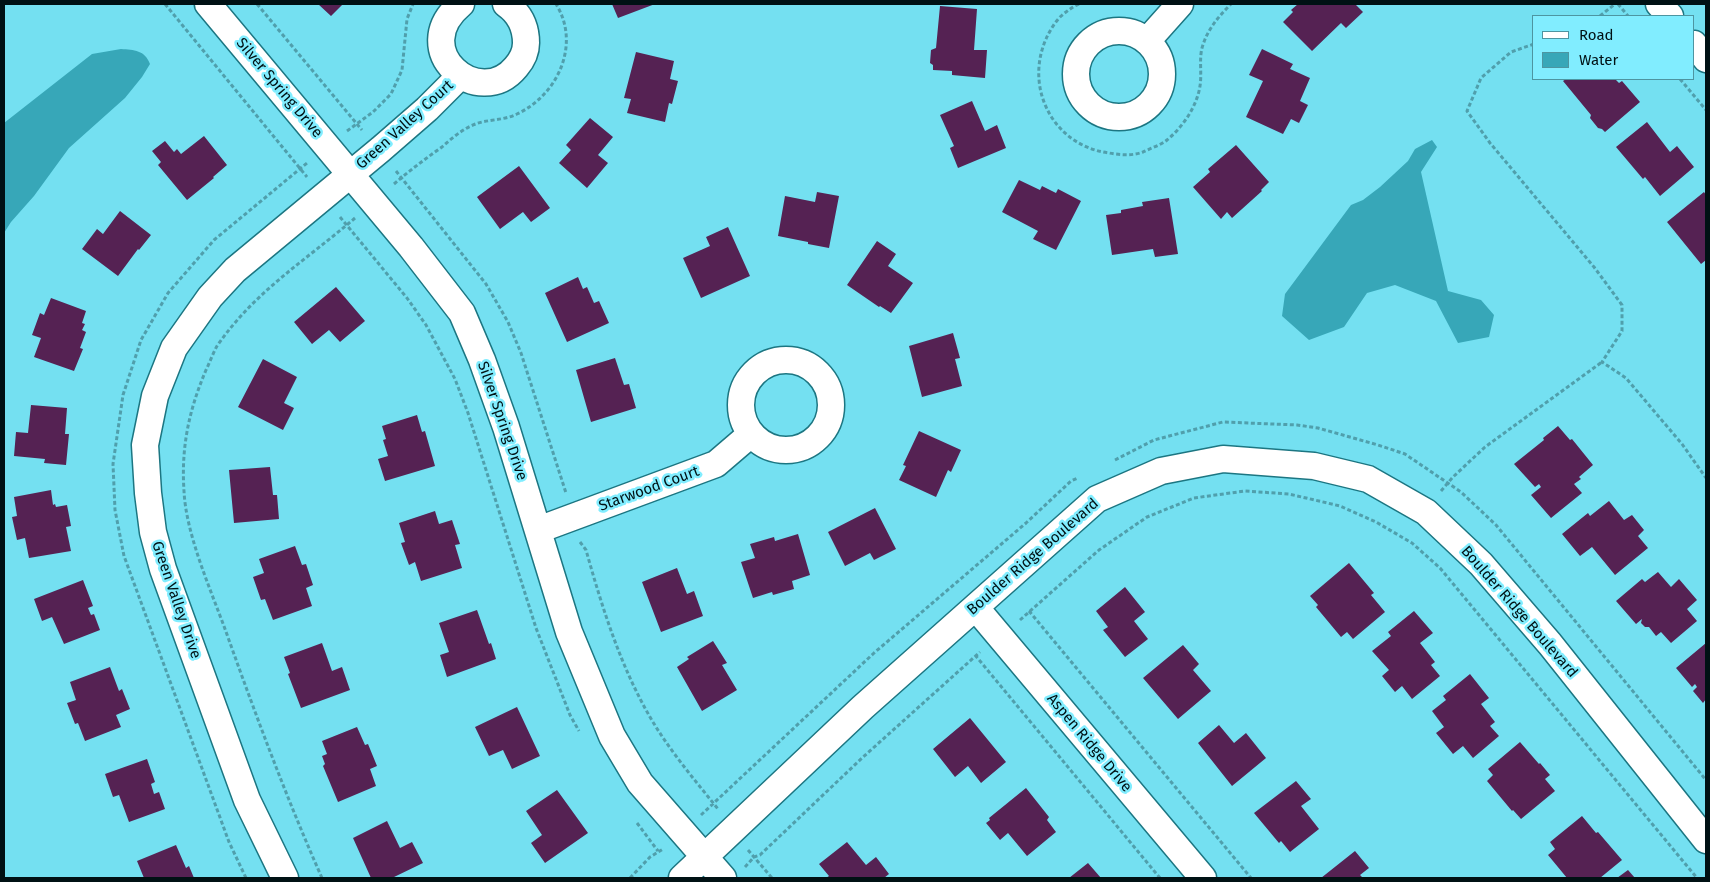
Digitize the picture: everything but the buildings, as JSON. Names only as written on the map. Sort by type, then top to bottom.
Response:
[{"type":"street","name":"Silver Spring Drive","points":[[208,4],[411,247],[462,313],[482,360],[506,428],[570,632],[612,736],[640,783],[705,857],[732,875]]},
{"type":"street","name":"Green Valley Court","points":[[461,4],[451,13],[443,25],[441,39],[443,53],[449,66],[460,76],[472,81],[486,83],[500,79],[512,72],[521,61],[526,48],[526,34],[522,21],[514,10],[506,4]]},
{"type":"street","points":[[1147,41],[1180,4]]},
{"type":"street","points":[[1659,4],[1669,15]]},
{"type":"street","points":[[1695,45],[1706,59]]},
{"type":"street","name":"Green Valley Court","points":[[349,174],[427,109],[460,76]]},
{"type":"street","name":"Green Valley Drive","points":[[285,878],[247,800],[163,569],[153,532],[148,493],[146,445],[155,396],[174,348],[210,297],[235,270],[349,174]]},
{"type":"street","name":"Starwood Court","points":[[538,530],[716,464],[751,434]]},
{"type":"street","name":"Boulder Ridge Boulevard","points":[[682,878],[863,707],[1097,499],[1161,471],[1223,459],[1314,466],[1368,479],[1426,512],[1481,564],[1556,652],[1706,840]]},
{"type":"street","name":"Aspen Ridge Drive","points":[[976,608],[1203,878]]},
{"type":"path","points":[[165,4],[407,298],[426,324],[455,379],[468,413],[536,628],[570,716],[583,738]]},
{"type":"path","points":[[246,878],[225,833],[124,556],[115,510],[113,464],[123,395],[141,340],[168,294],[214,240],[373,112],[391,94],[402,70],[407,19],[413,4]]},
{"type":"path","points":[[322,878],[295,818],[205,574],[190,528],[184,493],[183,465],[186,430],[192,405],[216,348],[238,319],[263,292],[401,178],[465,130],[473,125],[515,115],[534,105],[552,87],[564,63],[568,39],[562,12],[556,4]]},
{"type":"path","points":[[1079,4],[1064,12],[1050,30],[1040,52],[1039,86],[1049,113],[1059,128],[1075,142],[1097,152],[1119,155],[1141,153],[1166,141],[1186,119],[1197,102],[1202,50],[1206,37],[1213,23],[1230,4]]},
{"type":"path","points":[[1601,15],[1616,4],[1627,15]]},
{"type":"path","points":[[1447,483],[1485,447],[1602,362],[1622,331],[1622,305],[1594,267],[1502,157],[1467,111],[1481,78],[1511,52],[1532,45]]},
{"type":"path","points":[[1681,80],[1706,110]]},
{"type":"path","points":[[1602,362],[1626,378],[1682,444],[1706,478]]},
{"type":"path","points":[[1394,450],[1404,454],[1461,492],[1496,525],[1706,780]]},
{"type":"path","points":[[732,875],[754,857],[760,855],[862,758],[975,655],[1000,637],[1099,550],[1147,517],[1194,498],[1245,491],[1289,494],[1340,506],[1376,522],[1412,543],[1440,568],[1697,878]]},
{"type":"path","points":[[1029,611],[1251,878]]},
{"type":"path","points":[[975,655],[1160,878]]},
{"type":"path","points":[[708,808],[717,800]]},
{"type":"path","points":[[636,822],[658,851]]},
{"type":"path","points":[[630,878],[644,862],[658,851],[666,848]]},
{"type":"water","points":[[121,49],[142,53],[148,59],[150,64],[142,77],[125,98],[69,148],[4,233],[4,123],[92,54]]},
{"type":"water","points":[[1432,140],[1437,147],[1421,172],[1448,291],[1481,300],[1494,315],[1489,337],[1458,343],[1436,301],[1395,285],[1367,293],[1344,327],[1309,340],[1282,316],[1285,294],[1351,205],[1363,200],[1380,187],[1408,161],[1415,149]]}]
